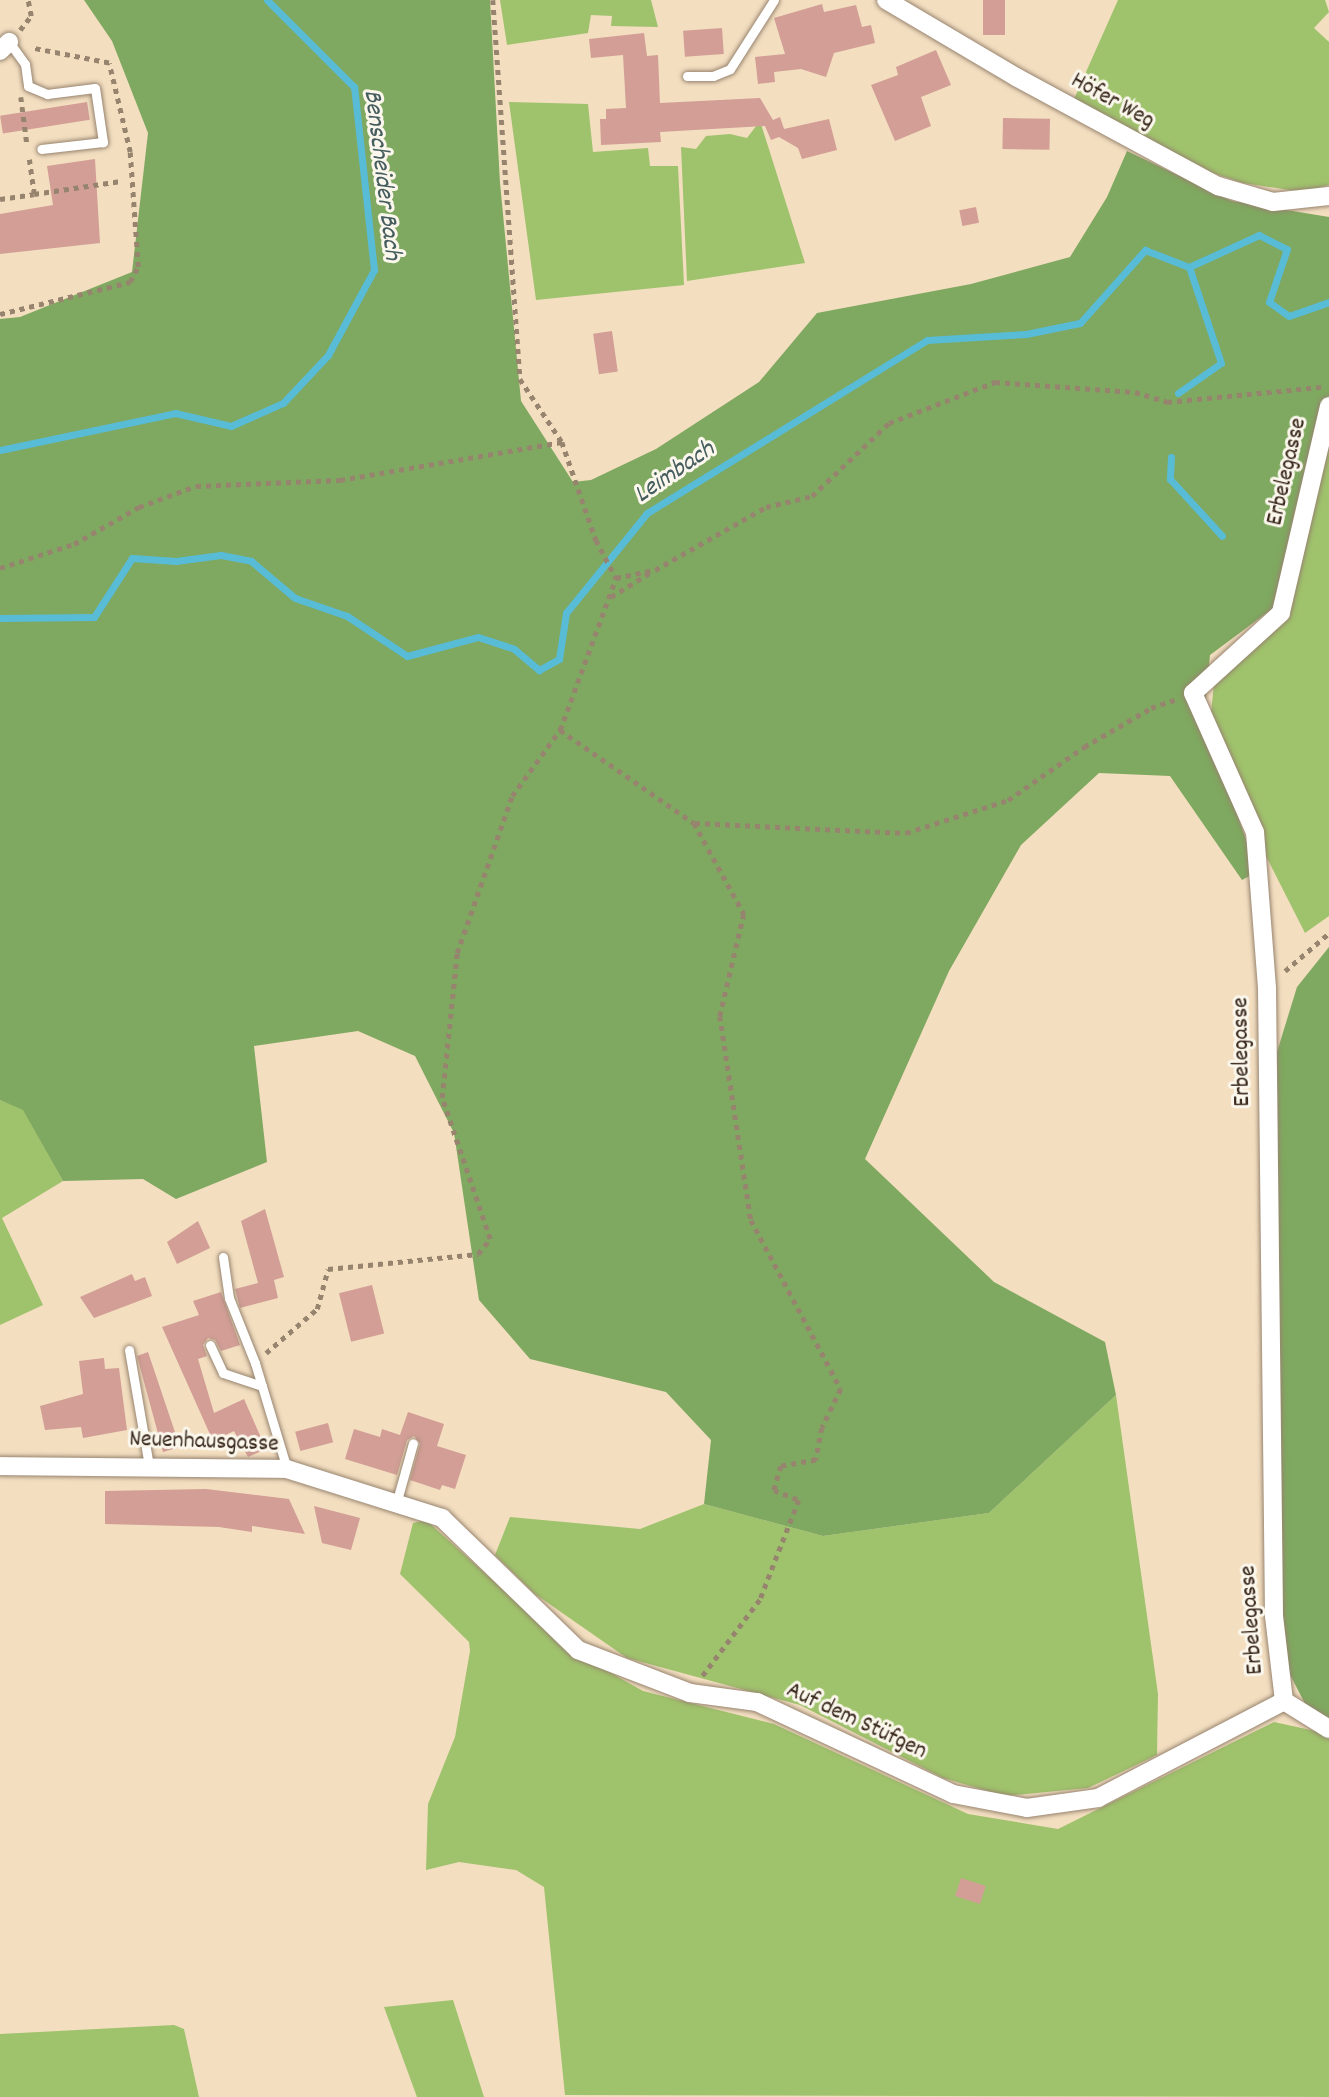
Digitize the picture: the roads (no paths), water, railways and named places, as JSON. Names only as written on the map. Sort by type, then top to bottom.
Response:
[{"type":"street","name":"Höfer Weg","points":[[886,0],[1051,97],[1218,186],[1273,202],[1329,195]]},
{"type":"street","name":"Erbelegasse","points":[[1329,406],[1281,613],[1193,693],[1255,832],[1267,988],[1275,1616],[1284,1702],[1329,1729]]},
{"type":"street","name":"Neuenhausgasse","points":[[0,1466],[287,1469],[442,1518]]},
{"type":"street","name":"Auf dem Stüfgen","points":[[442,1518],[578,1650],[690,1693],[757,1702],[953,1794],[1027,1808],[1098,1798],[1284,1702]]},
{"type":"lane","points":[[687,76],[713,76],[730,69],[774,0]]},
{"type":"lane","points":[[4,47],[24,64],[28,86],[47,94],[95,88],[103,142],[41,149]]},
{"type":"lane","points":[[223,1257],[229,1298],[255,1363],[287,1469]]},
{"type":"lane","points":[[211,1345],[223,1373],[262,1386]]},
{"type":"lane","points":[[129,1350],[149,1466]]},
{"type":"lane","points":[[396,1504],[413,1443]]},
{"type":"waterway","name":"Benscheider Bach","points":[[0,450],[175,413],[231,426],[283,403],[328,355],[374,270],[354,87],[267,0]]},
{"type":"waterway","name":"Leimbach","points":[[0,618],[94,617],[132,558],[176,561],[221,555],[251,561],[295,598],[347,616],[407,656],[478,637],[514,649],[539,670],[559,659],[566,613],[647,513],[927,340],[1026,334],[1080,323],[1145,250],[1189,267],[1259,235],[1287,249],[1269,302],[1289,316],[1329,302]]},
{"type":"waterway","points":[[1178,393],[1221,363],[1189,267]]},
{"type":"waterway","points":[[1171,457],[1170,479],[1222,536]]}]
